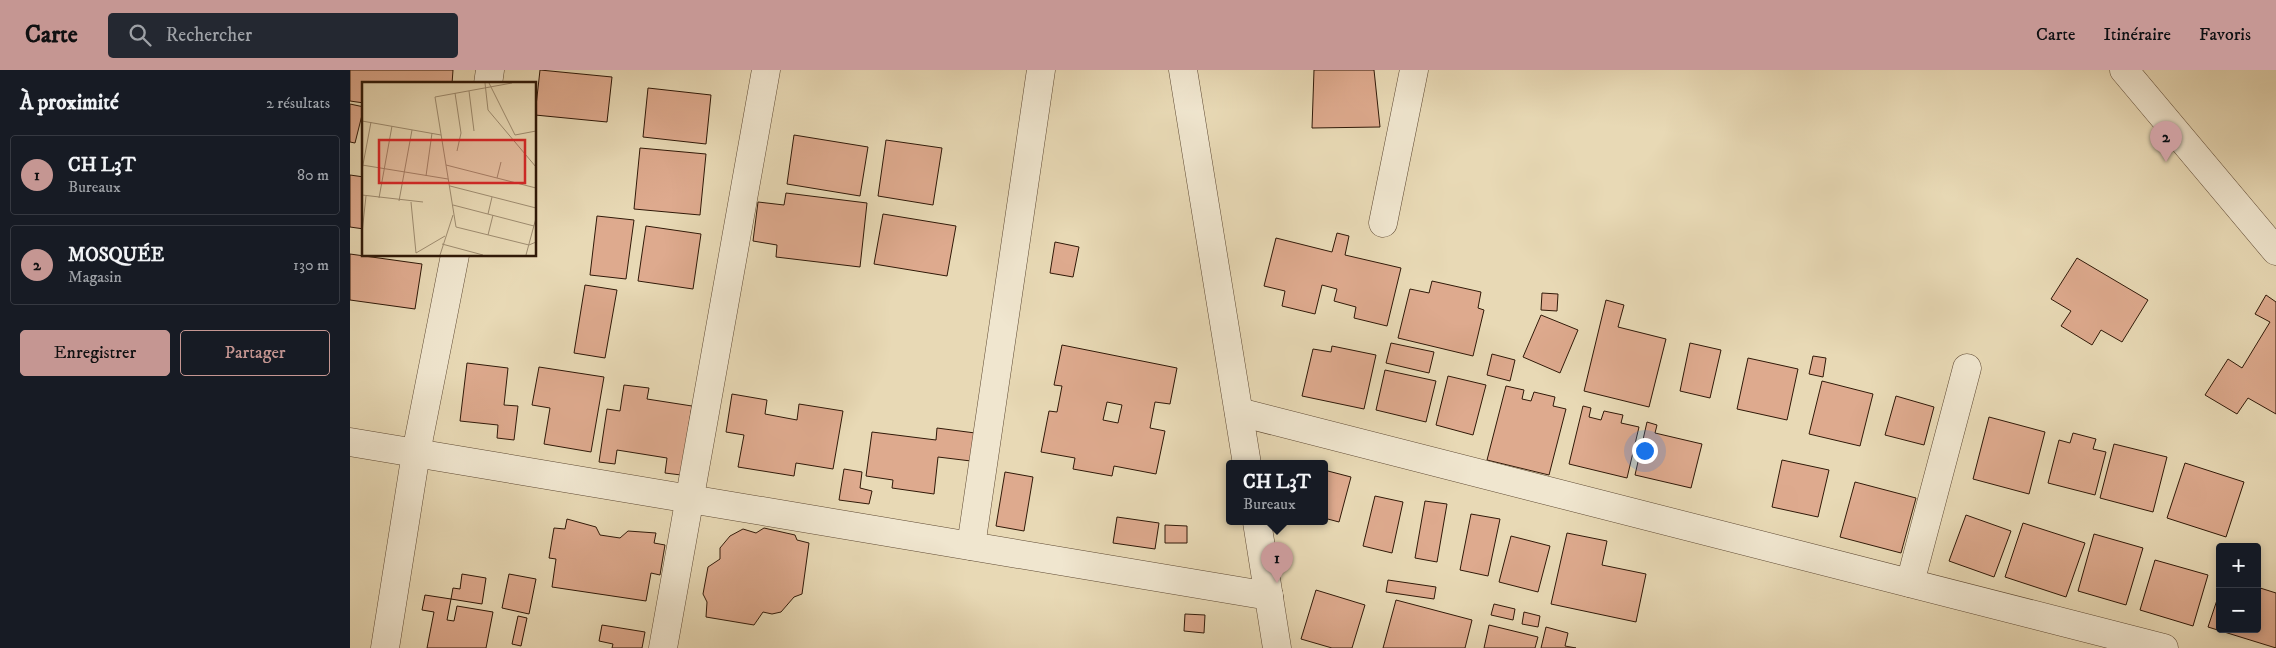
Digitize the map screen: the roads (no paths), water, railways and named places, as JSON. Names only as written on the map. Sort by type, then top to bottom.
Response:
[{"type":"street","points":[[663,648],[766,70]]},
{"type":"street","points":[[971,546],[1040,70]]},
{"type":"street","points":[[1183,70],[1246,460]]},
{"type":"street","points":[[1383,223],[1414,70]]},
{"type":"street","points":[[2124,70],[2276,250]]},
{"type":"street","points":[[385,648],[416,453],[455,256]]},
{"type":"street","points":[[1910,583],[1967,368]]},
{"type":"street","points":[[1239,412],[2164,648]]},
{"type":"street","points":[[350,442],[1269,596]]},
{"type":"street","points":[[1257,525],[1277,648]]},
{"type":"place","name":"MOSQUÉE","points":[[2166,162]]},
{"type":"place","name":"CH L3T","points":[[1277,583]]}]
